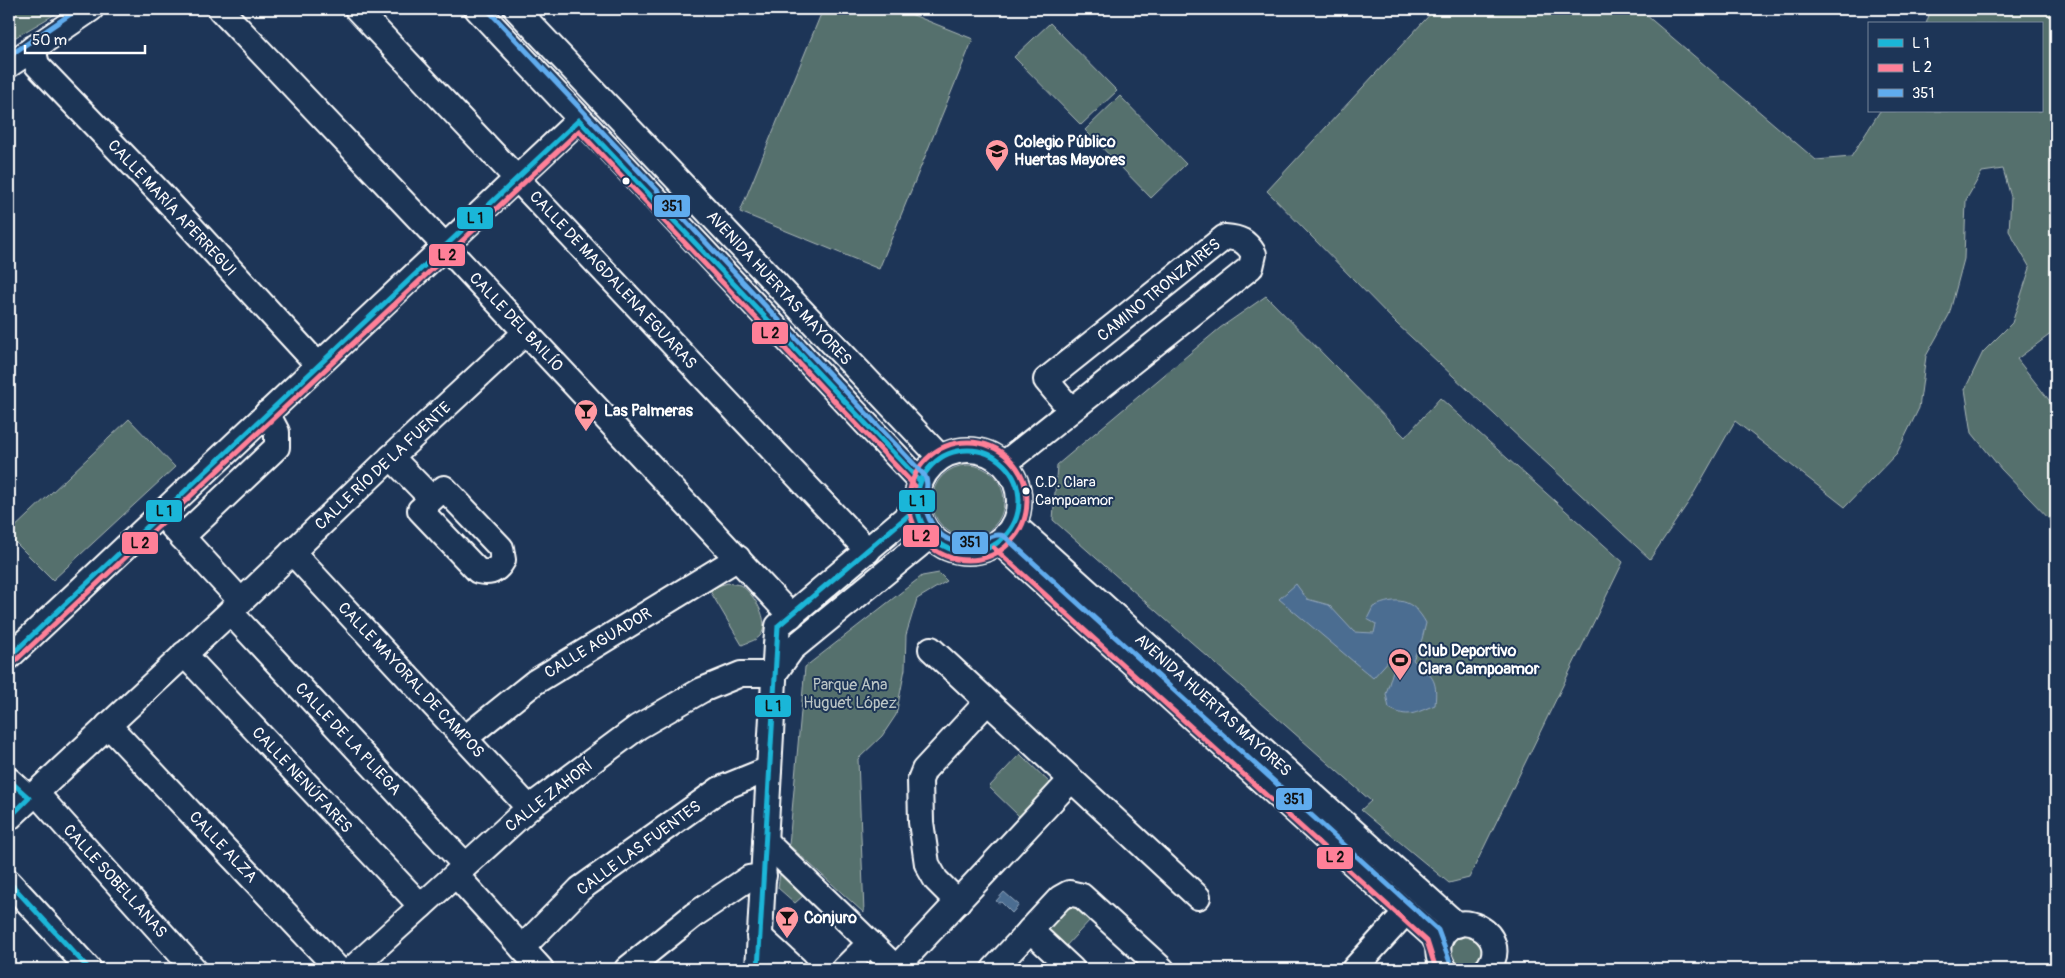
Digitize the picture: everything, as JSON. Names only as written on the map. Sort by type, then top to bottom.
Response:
[{"type":"street","points":[[9,65],[91,9]]},
{"type":"street","name":"CALLE DEL BAILÍO","points":[[220,9],[526,332],[791,616]]},
{"type":"street","name":"CALLE DE MAGDALENA EGUARAS","points":[[357,9],[868,551]]},
{"type":"street","name":"AVENIDA HUERTAS MAYORES","points":[[477,9],[920,482]]},
{"type":"street","name":"AVENIDA HUERTAS MAYORES","points":[[516,9],[940,457]]},
{"type":"street","name":"CALLE MARÍA APERREGUI","points":[[33,48],[37,65],[161,194],[318,365]]},
{"type":"street","points":[[9,657],[579,120]]},
{"type":"street","name":"CAMINO TRONZAIRES","points":[[1005,463],[1251,267],[1254,254],[1248,244],[1238,238],[1225,237],[1046,380],[1071,410]]},
{"type":"street","name":"CALLE RÍO DE LA FUENTE","points":[[9,818],[526,332]]},
{"type":"street","points":[[182,536],[277,447],[277,432],[267,413]]},
{"type":"street","points":[[973,449],[990,453],[1005,463],[1015,476],[1020,492],[1020,509],[1007,534],[986,549],[971,552],[956,551],[942,545],[930,536],[922,523],[917,508],[917,494],[920,482],[928,468],[940,457],[956,450],[973,449]]},
{"type":"street","points":[[391,457],[431,498]]},
{"type":"street","points":[[758,969],[778,626],[917,508]]},
{"type":"street","points":[[160,514],[182,536],[235,606]]},
{"type":"street","name":"AVENIDA HUERTAS MAYORES","points":[[1007,534],[1433,936],[1438,946],[1438,956],[1445,969]]},
{"type":"street","name":"AVENIDA HUERTAS MAYORES","points":[[1007,534],[1457,925]]},
{"type":"street","points":[[774,674],[792,649],[930,536]]},
{"type":"street","name":"CALLE MAYORAL DE CAMPOS","points":[[292,552],[529,808]]},
{"type":"street","name":"CALLE AGUADOR","points":[[465,738],[535,682],[738,558]]},
{"type":"street","name":"CALLE DE LA PLIEGA","points":[[235,606],[461,870],[522,948],[541,969]]},
{"type":"street","points":[[931,649],[1198,897]]},
{"type":"street","name":"CALLE NENÚFARES","points":[[184,654],[421,906]]},
{"type":"street","name":"CALLE ZAHORÍ","points":[[352,969],[529,808],[638,727],[702,690],[741,674],[774,674]]},
{"type":"street","points":[[958,902],[936,880],[928,864],[921,822],[920,780],[924,770],[986,702]]},
{"type":"street","name":"CALLE ALZA","points":[[108,725],[338,969]]},
{"type":"street","name":"CALLE LAS FUENTES","points":[[522,948],[580,889],[720,789],[769,769]]},
{"type":"street","name":"CALLE SOBELLANAS","points":[[9,780],[32,796],[194,969]]},
{"type":"street","points":[[765,842],[897,969],[1071,780]]},
{"type":"street","points":[[627,969],[694,915],[749,878],[764,876]]},
{"type":"street","points":[[9,882],[89,969]]},
{"type":"street","points":[[994,969],[1060,898],[1069,893],[1082,896],[1162,969]]},
{"type":"street","points":[[1354,969],[1406,912]]},
{"type":"street","points":[[1438,946],[1445,933],[1457,925],[1473,924],[1488,934],[1493,942],[1494,966]]},
{"type":"street","points":[[1030,930],[1072,969]]},
{"type":"street","points":[[759,936],[795,969]]},
{"type":"street","points":[[844,969],[870,943]]},
{"type":"green space","points":[[9,9],[64,9],[9,41]]},
{"type":"green space","points":[[823,9],[898,9],[973,39],[879,269],[740,212]]},
{"type":"green space","points":[[1435,9],[1639,9],[1816,160],[1851,157],[1879,112],[2042,112],[2042,22],[1927,22],[1931,9],[2056,9],[2056,330],[2017,359],[2056,409],[2056,526],[2001,469],[1972,433],[1965,389],[1983,352],[2012,323],[2030,268],[2009,231],[2011,197],[2003,169],[1982,172],[1966,200],[1964,259],[1949,315],[1926,356],[1919,408],[1897,453],[1845,507],[1735,421],[1690,500],[1650,559],[1397,324],[1267,191]]},
{"type":"green space","points":[[1050,23],[1117,91],[1081,125],[1014,57]]},
{"type":"green space","points":[[1120,96],[1186,164],[1151,198],[1085,130]]},
{"type":"green space","name":"Club Deportivo Clara Campoamor","points":[[1266,296],[1405,437],[1440,398],[1623,562],[1469,878],[1449,883],[1361,810],[1371,801],[1053,520],[1057,465],[1220,328]]},
{"type":"green space","points":[[129,419],[175,467],[53,580],[9,536],[9,533]]},
{"type":"green space","points":[[975,465],[994,475],[1002,487],[1004,501],[1002,515],[994,527],[982,535],[961,537],[942,527],[934,515],[932,494],[942,475],[954,467]]},
{"type":"green space","name":"Parque Ana Huguet López","points":[[939,573],[947,581],[917,599],[906,635],[905,669],[896,715],[882,736],[858,759],[864,913],[789,845],[805,667],[922,576]]},
{"type":"green space","points":[[728,583],[740,585],[750,594],[759,608],[764,623],[760,636],[742,645],[710,591],[717,586]]},
{"type":"green space","points":[[1020,754],[1052,785],[1020,817],[989,787]]},
{"type":"green space","points":[[780,873],[804,895],[795,903],[778,888]]},
{"type":"green space","points":[[1071,901],[1091,919],[1063,949],[1043,931]]},
{"type":"green space","points":[[1470,932],[1484,943],[1482,962],[1474,968],[1466,970],[1457,968],[1449,963],[1447,945],[1452,937]]},
{"type":"water","points":[[1296,584],[1307,599],[1329,605],[1354,632],[1374,633],[1376,624],[1367,619],[1373,607],[1390,601],[1397,601],[1410,604],[1416,609],[1426,623],[1422,639],[1413,660],[1432,678],[1436,689],[1435,705],[1412,714],[1401,713],[1389,708],[1386,694],[1395,664],[1392,657],[1373,678],[1279,599]]},
{"type":"water","points":[[1004,892],[1019,905],[1012,913],[1001,902],[996,901]]},
{"type":"transit line","name":"351","points":[[9,56],[78,9]]},
{"type":"transit line","name":"351","points":[[487,9],[925,476],[927,484],[925,499],[927,513],[937,531],[948,539],[963,542],[978,542],[997,535],[1004,536],[1438,930],[1451,965]]},
{"type":"transit line","points":[[9,657],[579,120],[920,481]]},
{"type":"transit line","points":[[14,662],[579,131],[915,486]]},
{"type":"transit line","points":[[968,442],[980,443],[991,447],[1010,459],[1022,478],[1026,489],[1027,501],[1026,513],[1022,524],[1010,543],[991,555],[980,559],[968,560],[956,559],[945,555],[926,543],[914,524],[910,513],[909,501],[910,489],[914,478],[926,459],[945,447],[956,443],[968,442]]},
{"type":"transit line","points":[[968,450],[988,453],[997,458],[1011,472],[1016,481],[1019,501],[1016,521],[1011,530],[997,544],[988,549],[968,552],[948,549],[939,544],[925,530],[920,521],[917,501],[920,481],[925,472],[939,458],[948,453],[968,450]]},
{"type":"transit line","points":[[758,969],[778,626],[917,508]]},
{"type":"transit line","points":[[994,548],[1427,941],[1436,969]]},
{"type":"transit line","points":[[9,780],[29,798],[9,818]]},
{"type":"transit line","points":[[9,882],[89,969]]},
{"type":"place","name":"Colegio Público Huertas Mayores","points":[[997,172]]},
{"type":"place","name":"Las Palmeras","points":[[586,432]]},
{"type":"place","name":"C.D. Clara Campoamor","points":[[1026,491]]},
{"type":"place","name":"Club Deportivo Clara Campoamor","points":[[1400,681]]},
{"type":"place","name":"Conjuro","points":[[787,939]]}]
